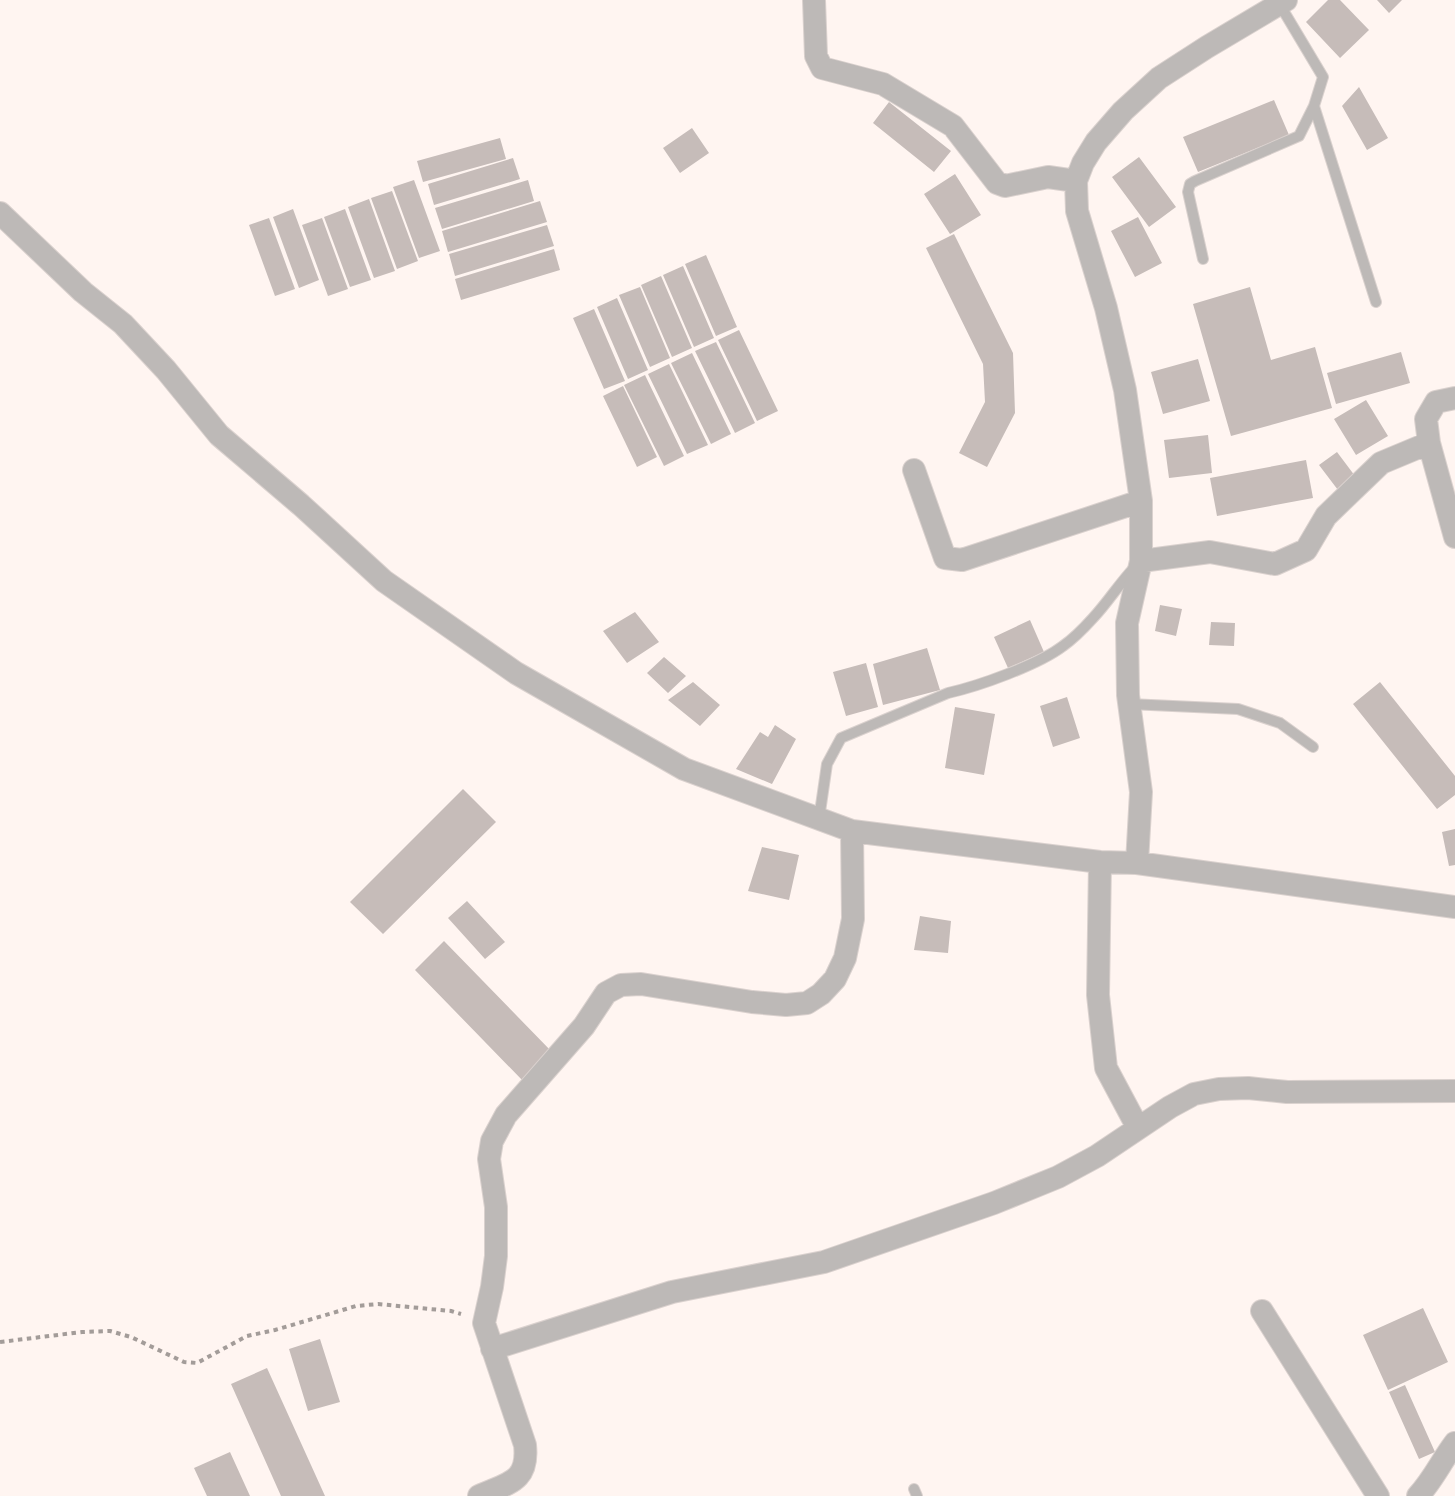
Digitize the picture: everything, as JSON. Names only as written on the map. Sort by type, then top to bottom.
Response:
[{"type":"street","points":[[814,0],[816,56],[822,68],[883,84],[952,126],[998,183],[1005,186],[1048,177],[1076,181]]},
{"type":"street","points":[[1137,863],[1141,792],[1129,704],[1127,623],[1141,561],[1141,501],[1125,390],[1106,308],[1077,211],[1076,181],[1083,163],[1096,142],[1123,111],[1159,78],[1283,3]]},
{"type":"street","points":[[0,213],[83,292],[123,324],[166,370],[219,435],[301,505],[384,581],[516,673],[684,769],[852,831],[1100,862],[1137,863],[1455,907]]},
{"type":"street","points":[[1455,398],[1436,402],[1426,419],[1429,443],[1455,534]]},
{"type":"street","points":[[1141,561],[1209,552],[1275,564],[1306,550],[1326,516],[1381,463],[1429,443]]},
{"type":"street","points":[[914,470],[945,558],[962,560],[1141,501]]},
{"type":"street","points":[[479,1496],[514,1480],[523,1472],[527,1460],[525,1445],[484,1323],[496,1256],[496,1207],[489,1159],[492,1141],[506,1114],[584,1026],[606,993],[621,985],[641,984],[786,1005],[807,1003],[821,994],[834,979],[845,958],[853,919],[852,831]]},
{"type":"street","points":[[1100,862],[1098,995],[1106,1068],[1138,1128]]},
{"type":"street","points":[[492,1349],[672,1292],[824,1262],[994,1203],[1058,1177],[1097,1156],[1194,1094],[1219,1089],[1248,1088],[1287,1092],[1455,1091]]},
{"type":"street","points":[[1262,1311],[1378,1496]]},
{"type":"street","points":[[1418,1496],[1428,1485],[1455,1443]]},
{"type":"lane","points":[[1203,259],[1188,192],[1190,184],[1299,136],[1314,106],[1323,77],[1283,3]]},
{"type":"lane","points":[[1314,106],[1376,302]]},
{"type":"lane","points":[[819,819],[827,764],[841,738],[948,693],[966,689],[1045,657],[1064,646],[1093,618],[1121,581],[1141,561]]},
{"type":"lane","points":[[1129,704],[1238,709],[1280,723],[1313,747]]},
{"type":"path","points":[[0,1342],[110,1331],[131,1337],[184,1362],[197,1363],[247,1336],[356,1306],[378,1304],[451,1311],[484,1323]]},
{"type":"building","points":[[1328,0],[1340,0],[1369,30],[1340,58],[1306,22]]},
{"type":"building","points":[[1377,0],[1402,0],[1389,13]]},
{"type":"building","points":[[1359,87],[1388,138],[1367,150],[1342,106]]},
{"type":"building","points":[[1274,100],[1289,135],[1198,172],[1183,137]]},
{"type":"building","points":[[889,102],[951,151],[934,172],[873,123]]},
{"type":"building","points":[[692,128],[709,153],[680,173],[663,148]]},
{"type":"building","points":[[500,138],[506,159],[423,182],[417,161]]},
{"type":"building","points":[[1139,157],[1176,207],[1149,227],[1112,177]]},
{"type":"building","points":[[513,158],[520,179],[434,205],[428,184]]},
{"type":"building","points":[[955,174],[981,215],[950,234],[924,194]]},
{"type":"building","points":[[414,180],[440,251],[419,258],[393,187]]},
{"type":"building","points":[[528,180],[534,201],[442,229],[435,208]]},
{"type":"building","points":[[392,191],[418,261],[397,269],[371,198]]},
{"type":"building","points":[[369,199],[395,271],[374,278],[348,207]]},
{"type":"building","points":[[540,201],[547,222],[448,252],[442,231]]},
{"type":"building","points":[[293,209],[319,280],[299,288],[273,217]]},
{"type":"building","points":[[345,209],[371,280],[350,287],[324,217]]},
{"type":"building","points":[[1138,217],[1162,263],[1135,277],[1111,231]]},
{"type":"building","points":[[269,218],[295,289],[275,296],[249,225]]},
{"type":"building","points":[[322,218],[348,289],[328,296],[302,225]]},
{"type":"building","points":[[547,225],[554,246],[455,276],[449,254]]},
{"type":"building","points":[[954,234],[1013,353],[1015,413],[987,467],[959,453],[985,402],[983,364],[926,248]]},
{"type":"building","points":[[554,249],[560,270],[461,300],[455,279]]},
{"type":"building","points":[[706,255],[737,327],[716,336],[685,264]]},
{"type":"building","points":[[683,266],[714,338],[694,347],[663,275]]},
{"type":"building","points":[[661,276],[692,348],[672,357],[641,285]]},
{"type":"building","points":[[640,287],[670,358],[650,367],[619,295]]},
{"type":"building","points":[[1250,287],[1271,360],[1315,347],[1332,408],[1231,436],[1193,304]]},
{"type":"building","points":[[617,298],[648,370],[628,379],[597,307]]},
{"type":"building","points":[[594,309],[625,381],[604,389],[573,318]]},
{"type":"building","points":[[739,330],[778,411],[757,421],[718,340]]},
{"type":"building","points":[[716,342],[755,423],[735,433],[695,351]]},
{"type":"building","points":[[1401,352],[1410,383],[1336,404],[1327,373]]},
{"type":"building","points":[[692,353],[731,434],[711,444],[671,363]]},
{"type":"building","points":[[1198,359],[1210,401],[1163,414],[1151,372]]},
{"type":"building","points":[[669,364],[708,445],[687,454],[648,374]]},
{"type":"building","points":[[645,375],[684,456],[664,466],[624,385]]},
{"type":"building","points":[[623,386],[657,457],[637,467],[603,396]]},
{"type":"building","points":[[1366,400],[1388,436],[1356,455],[1334,419]]},
{"type":"building","points":[[1208,435],[1212,473],[1169,478],[1164,440]]},
{"type":"building","points":[[1337,452],[1358,480],[1341,494],[1319,465]]},
{"type":"building","points":[[1306,460],[1313,498],[1217,516],[1210,478]]},
{"type":"building","points":[[1160,605],[1182,609],[1176,636],[1155,631]]},
{"type":"building","points":[[635,612],[659,642],[627,663],[603,631]]},
{"type":"building","points":[[1030,620],[1044,652],[1008,668],[994,637]]},
{"type":"building","points":[[1211,622],[1235,623],[1234,646],[1209,645]]},
{"type":"building","points":[[927,648],[940,690],[883,705],[873,664]]},
{"type":"building","points":[[664,657],[686,676],[668,693],[647,673]]},
{"type":"building","points":[[866,663],[878,707],[846,716],[833,672]]},
{"type":"building","points":[[693,682],[720,705],[700,726],[668,700]]},
{"type":"building","points":[[1380,682],[1455,776],[1455,795],[1437,809],[1353,704]]},
{"type":"building","points":[[1067,697],[1080,738],[1053,747],[1040,706]]},
{"type":"building","points":[[955,707],[995,714],[984,775],[945,768]]},
{"type":"building","points":[[775,725],[796,739],[772,784],[736,769],[760,732],[768,737]]},
{"type":"building","points":[[463,789],[496,822],[383,934],[350,902]]},
{"type":"building","points":[[1455,829],[1455,865],[1449,866],[1442,832]]},
{"type":"building","points":[[762,847],[799,855],[789,900],[748,891]]},
{"type":"building","points":[[467,901],[505,942],[485,959],[448,918]]},
{"type":"building","points":[[920,916],[951,921],[948,953],[914,950]]},
{"type":"building","points":[[444,941],[553,1053],[523,1081],[415,970]]},
{"type":"building","points":[[1423,1308],[1448,1362],[1388,1390],[1363,1335]]},
{"type":"building","points":[[320,1339],[340,1402],[308,1411],[289,1349]]},
{"type":"building","points":[[267,1368],[325,1496],[281,1496],[231,1384]]},
{"type":"building","points":[[1405,1385],[1435,1452],[1419,1459],[1389,1392]]},
{"type":"building","points":[[230,1452],[250,1496],[207,1496],[194,1468]]}]
